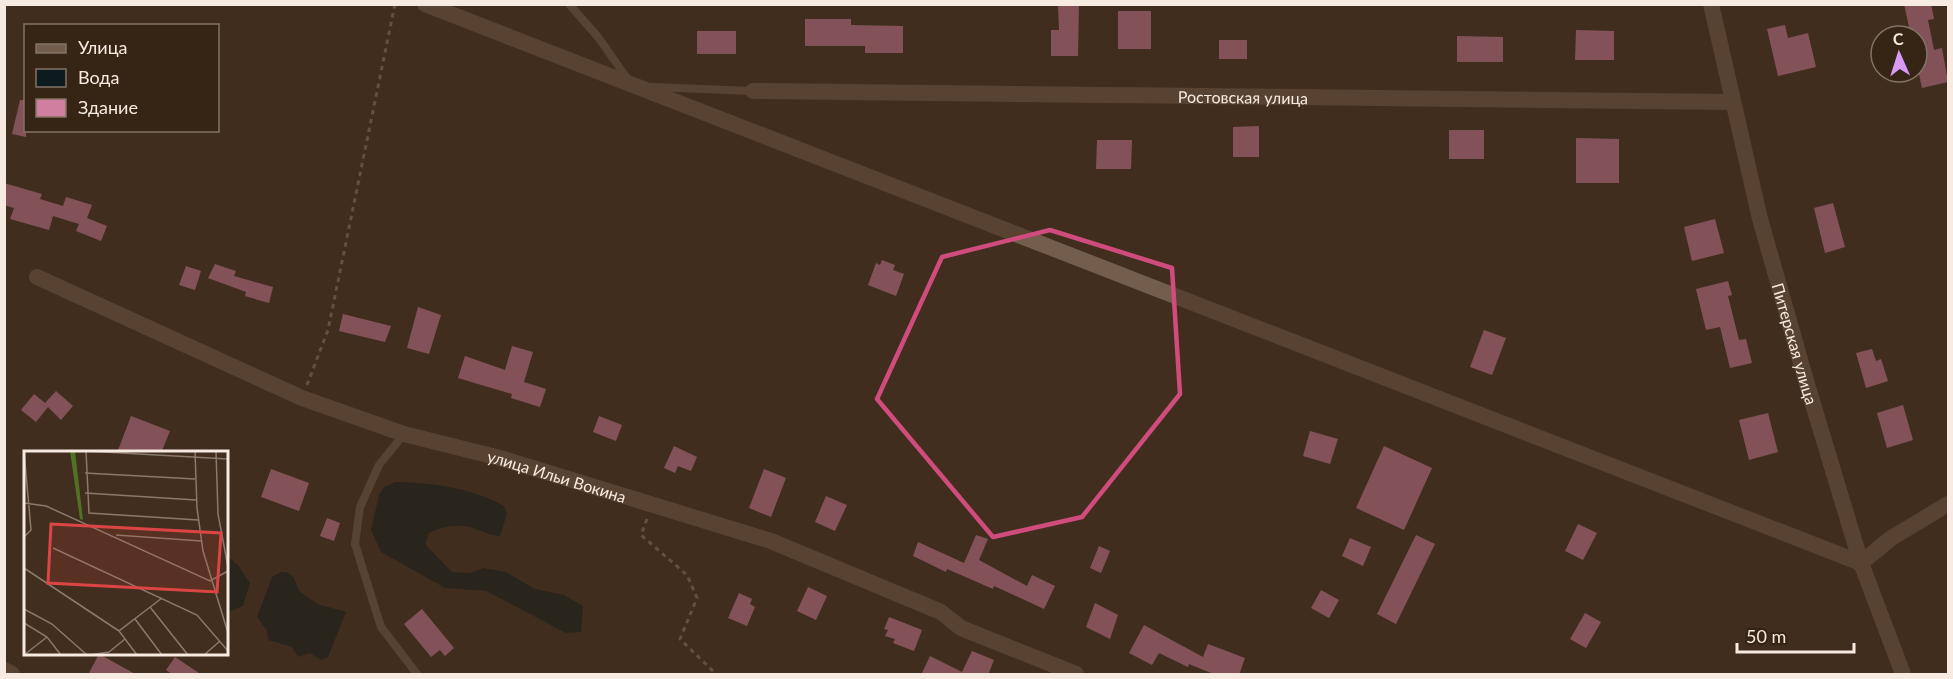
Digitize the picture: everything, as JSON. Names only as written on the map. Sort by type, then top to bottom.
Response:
[{"type":"street","points":[[425,4],[1861,563],[1890,539],[1948,504]]},
{"type":"street","name":"Питерская улица","points":[[1711,4],[1763,230],[1861,563],[1903,675]]},
{"type":"street","name":"Ростовская улица","points":[[753,91],[1733,102]]},
{"type":"street","name":"улица Ильи Вокина","points":[[37,277],[302,398],[404,434],[500,458],[771,541],[941,612],[961,628],[1076,675]]},
{"type":"street","points":[[4,670],[12,675]]},
{"type":"lane","points":[[569,4],[598,37],[633,86],[753,91]]},
{"type":"lane","points":[[404,434],[379,465],[360,507],[355,544],[381,627],[417,675]]},
{"type":"path","points":[[302,398],[328,330],[395,4]]},
{"type":"path","points":[[651,506],[642,535],[687,575],[697,597],[680,639],[712,670],[713,675]]},
{"type":"highlighted area","points":[[1050,230],[1172,268],[1180,394],[1082,517],[993,537],[877,399],[942,257]]},
{"type":"water","points":[[395,482],[422,483],[465,490],[504,506],[507,514],[500,536],[490,535],[470,527],[452,526],[429,533],[425,544],[452,572],[469,573],[484,568],[506,572],[535,589],[564,595],[583,606],[581,632],[566,633],[486,591],[445,588],[381,552],[371,530],[379,495],[384,487]]},
{"type":"water","points":[[228,557],[238,565],[250,583],[243,606],[228,612]]},
{"type":"water","points":[[281,572],[291,575],[299,591],[318,604],[346,612],[328,657],[321,660],[310,653],[298,657],[292,647],[268,640],[267,631],[257,617],[272,577]]},
{"type":"building","points":[[1058,4],[1079,4],[1078,56],[1051,56],[1051,30],[1059,30]]},
{"type":"building","points":[[1904,4],[1931,4],[1934,19],[1928,20],[1929,24],[1908,24]]},
{"type":"building","points":[[1118,11],[1151,11],[1151,49],[1118,49]]},
{"type":"building","points":[[805,19],[851,19],[851,25],[903,26],[903,53],[865,53],[865,46],[805,46]]},
{"type":"building","points":[[1785,25],[1788,38],[1808,33],[1816,67],[1778,76],[1767,29]]},
{"type":"building","points":[[1929,25],[1934,50],[1942,48],[1948,82],[1922,88],[1921,84],[1929,84]]},
{"type":"building","points":[[1576,30],[1614,31],[1614,60],[1575,60]]},
{"type":"building","points":[[697,31],[736,31],[736,54],[697,54]]},
{"type":"building","points":[[1457,36],[1503,37],[1503,62],[1457,62]]},
{"type":"building","points":[[1219,40],[1247,40],[1247,59],[1219,59]]},
{"type":"building","points":[[20,100],[24,100],[26,137],[12,134]]},
{"type":"building","points":[[1259,126],[1259,157],[1233,157],[1233,127]]},
{"type":"building","points":[[1449,130],[1484,130],[1484,159],[1449,159]]},
{"type":"building","points":[[1576,138],[1619,139],[1619,183],[1576,183]]},
{"type":"building","points":[[1097,140],[1132,140],[1131,169],[1096,169]]},
{"type":"building","points":[[4,183],[42,194],[40,199],[63,206],[66,197],[92,205],[87,218],[107,226],[101,241],[76,231],[79,224],[53,216],[49,230],[10,219],[14,208],[4,205]]},
{"type":"building","points":[[1833,203],[1845,247],[1825,253],[1814,208]]},
{"type":"building","points":[[1715,219],[1724,253],[1692,261],[1684,227]]},
{"type":"building","points":[[882,260],[895,265],[893,270],[904,274],[896,296],[868,285],[876,263],[880,265]]},
{"type":"building","points":[[215,264],[236,271],[234,276],[273,287],[269,303],[245,296],[246,292],[208,278]]},
{"type":"building","points":[[186,266],[201,271],[195,290],[179,285]]},
{"type":"building","points":[[1728,281],[1732,295],[1728,296],[1739,340],[1746,339],[1752,363],[1730,368],[1720,327],[1706,330],[1696,289]]},
{"type":"building","points":[[418,307],[441,315],[429,354],[407,348]]},
{"type":"building","points":[[343,314],[391,326],[385,342],[339,331]]},
{"type":"building","points":[[1484,330],[1506,338],[1492,375],[1470,367]]},
{"type":"building","points":[[512,346],[533,352],[524,382],[546,389],[540,407],[511,398],[512,394],[458,378],[465,356],[505,370]]},
{"type":"building","points":[[1872,349],[1876,361],[1881,359],[1888,381],[1866,388],[1856,353]]},
{"type":"building","points":[[56,391],[73,406],[61,420],[48,407],[36,422],[21,410],[34,394],[45,403]]},
{"type":"building","points":[[1903,405],[1913,440],[1887,448],[1877,413]]},
{"type":"building","points":[[1768,413],[1778,452],[1749,460],[1739,420]]},
{"type":"building","points":[[131,416],[170,431],[162,451],[118,451]]},
{"type":"building","points":[[599,416],[622,425],[616,441],[593,432]]},
{"type":"building","points":[[1310,431],[1338,439],[1330,464],[1303,456]]},
{"type":"building","points":[[674,446],[697,457],[691,471],[678,466],[675,473],[664,468]]},
{"type":"building","points":[[1384,446],[1432,468],[1404,530],[1356,508]]},
{"type":"building","points":[[271,469],[309,483],[299,511],[261,497]]},
{"type":"building","points":[[764,469],[786,478],[771,517],[749,508]]},
{"type":"building","points":[[826,496],[847,505],[835,531],[815,522]]},
{"type":"building","points":[[327,518],[340,523],[334,541],[320,536]]},
{"type":"building","points":[[1578,524],[1597,533],[1583,560],[1565,551]]},
{"type":"building","points":[[976,535],[988,539],[979,560],[1027,586],[1032,575],[1055,586],[1044,609],[994,586],[993,589],[947,569],[946,572],[913,556],[918,542],[964,563]]},
{"type":"building","points":[[1416,535],[1435,544],[1396,624],[1377,614]]},
{"type":"building","points":[[1350,538],[1371,547],[1363,566],[1342,556]]},
{"type":"building","points":[[1099,546],[1110,551],[1101,573],[1090,568]]},
{"type":"building","points":[[808,587],[827,596],[816,620],[797,611]]},
{"type":"building","points":[[1321,590],[1339,600],[1329,618],[1311,608]]},
{"type":"building","points":[[739,593],[752,599],[750,604],[755,607],[747,626],[728,618]]},
{"type":"building","points":[[1095,603],[1118,615],[1110,639],[1086,627]]},
{"type":"building","points":[[422,609],[454,648],[445,656],[440,650],[431,657],[404,624]]},
{"type":"building","points":[[1585,613],[1601,622],[1586,648],[1570,639]]},
{"type":"building","points":[[889,617],[922,630],[914,651],[893,643],[895,639],[885,636],[888,630],[884,629]]},
{"type":"building","points":[[1144,625],[1203,657],[1208,644],[1245,658],[1239,675],[1216,675],[1189,664],[1188,667],[1159,653],[1152,665],[1129,653]]},
{"type":"building","points":[[972,651],[994,660],[988,675],[921,675],[930,656],[962,672]]},
{"type":"building","points":[[98,655],[101,655],[137,675],[88,675]]},
{"type":"building","points":[[175,657],[202,675],[173,675],[166,670]]}]
